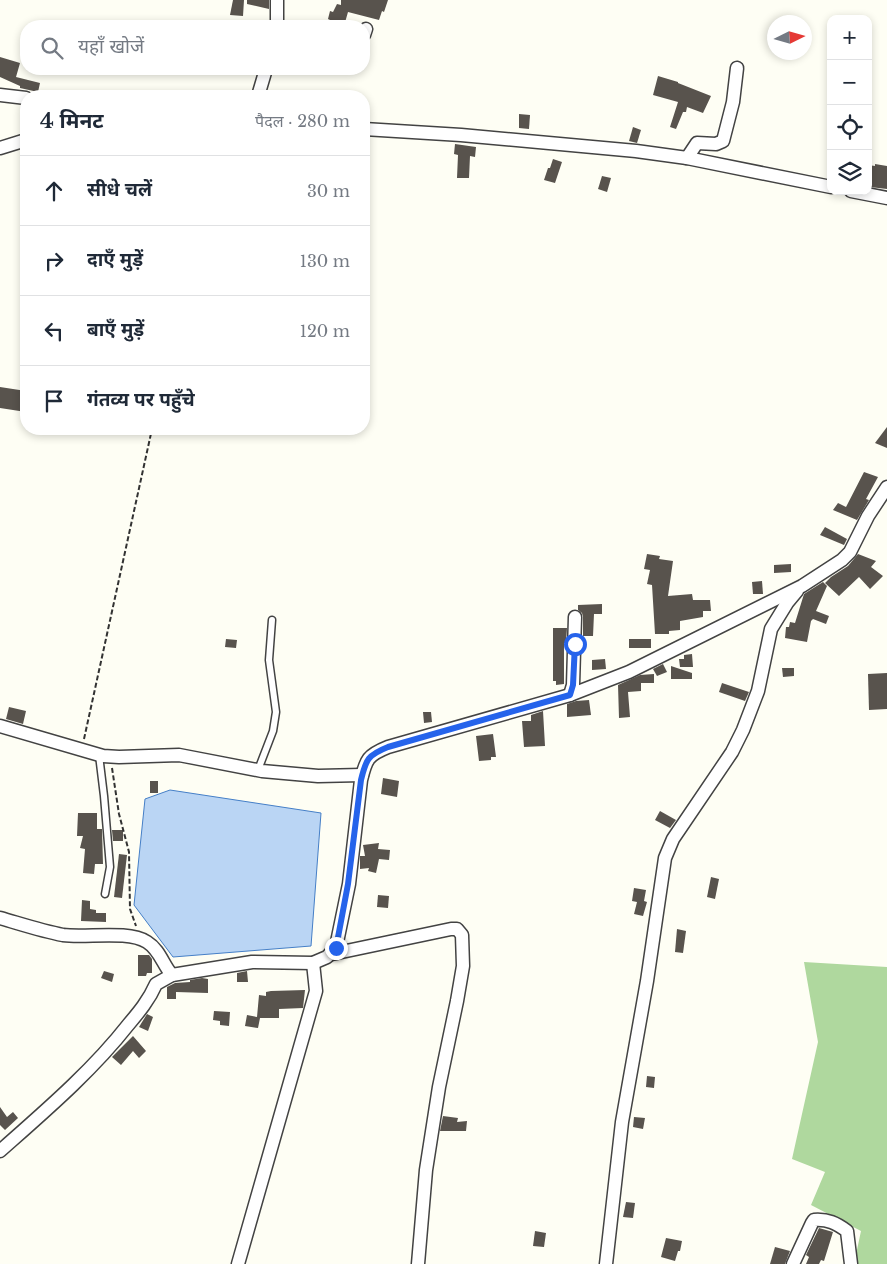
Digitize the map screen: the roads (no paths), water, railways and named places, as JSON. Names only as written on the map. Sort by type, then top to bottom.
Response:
[{"type":"street","points":[[277,0],[277,20]]},
{"type":"street","points":[[688,158],[697,143],[716,144],[723,141],[733,102],[737,68]]},
{"type":"street","points":[[260,90],[264,75]]},
{"type":"street","points":[[0,95],[20,97]]},
{"type":"street","points":[[370,129],[499,138],[636,151],[688,158],[827,186]]},
{"type":"street","points":[[0,148],[20,142]]},
{"type":"street","points":[[872,195],[887,198]]},
{"type":"street","points":[[332,954],[336,948],[348,884],[362,775],[368,758],[388,747],[570,695],[629,672],[802,586],[842,560],[850,552],[868,516],[887,487]]},
{"type":"street","points":[[606,1264],[622,1122],[647,981],[665,858],[671,843],[732,752],[758,691],[771,629],[787,603],[802,586]]},
{"type":"street","points":[[570,695],[573,685],[575,616]]},
{"type":"street","points":[[0,726],[104,756],[179,755],[258,770],[318,776],[362,775]]},
{"type":"street","points":[[0,918],[75,936],[124,936],[141,939],[158,952],[172,975]]},
{"type":"street","points":[[0,1151],[91,1069],[151,997],[156,984],[172,975],[252,962],[313,963],[332,954],[451,929],[457,930],[462,935],[463,966],[438,1087],[426,1170],[418,1264]]},
{"type":"street","points":[[238,1264],[316,991],[313,963]]},
{"type":"street","points":[[793,1264],[814,1220],[825,1219],[847,1231],[851,1264]]},
{"type":"lane","points":[[258,770],[273,731],[276,712],[269,660],[272,620]]},
{"type":"lane","points":[[104,756],[104,796],[110,867],[105,894]]},
{"type":"water","points":[[170,790],[321,813],[311,946],[173,957],[134,905],[145,799]]}]
